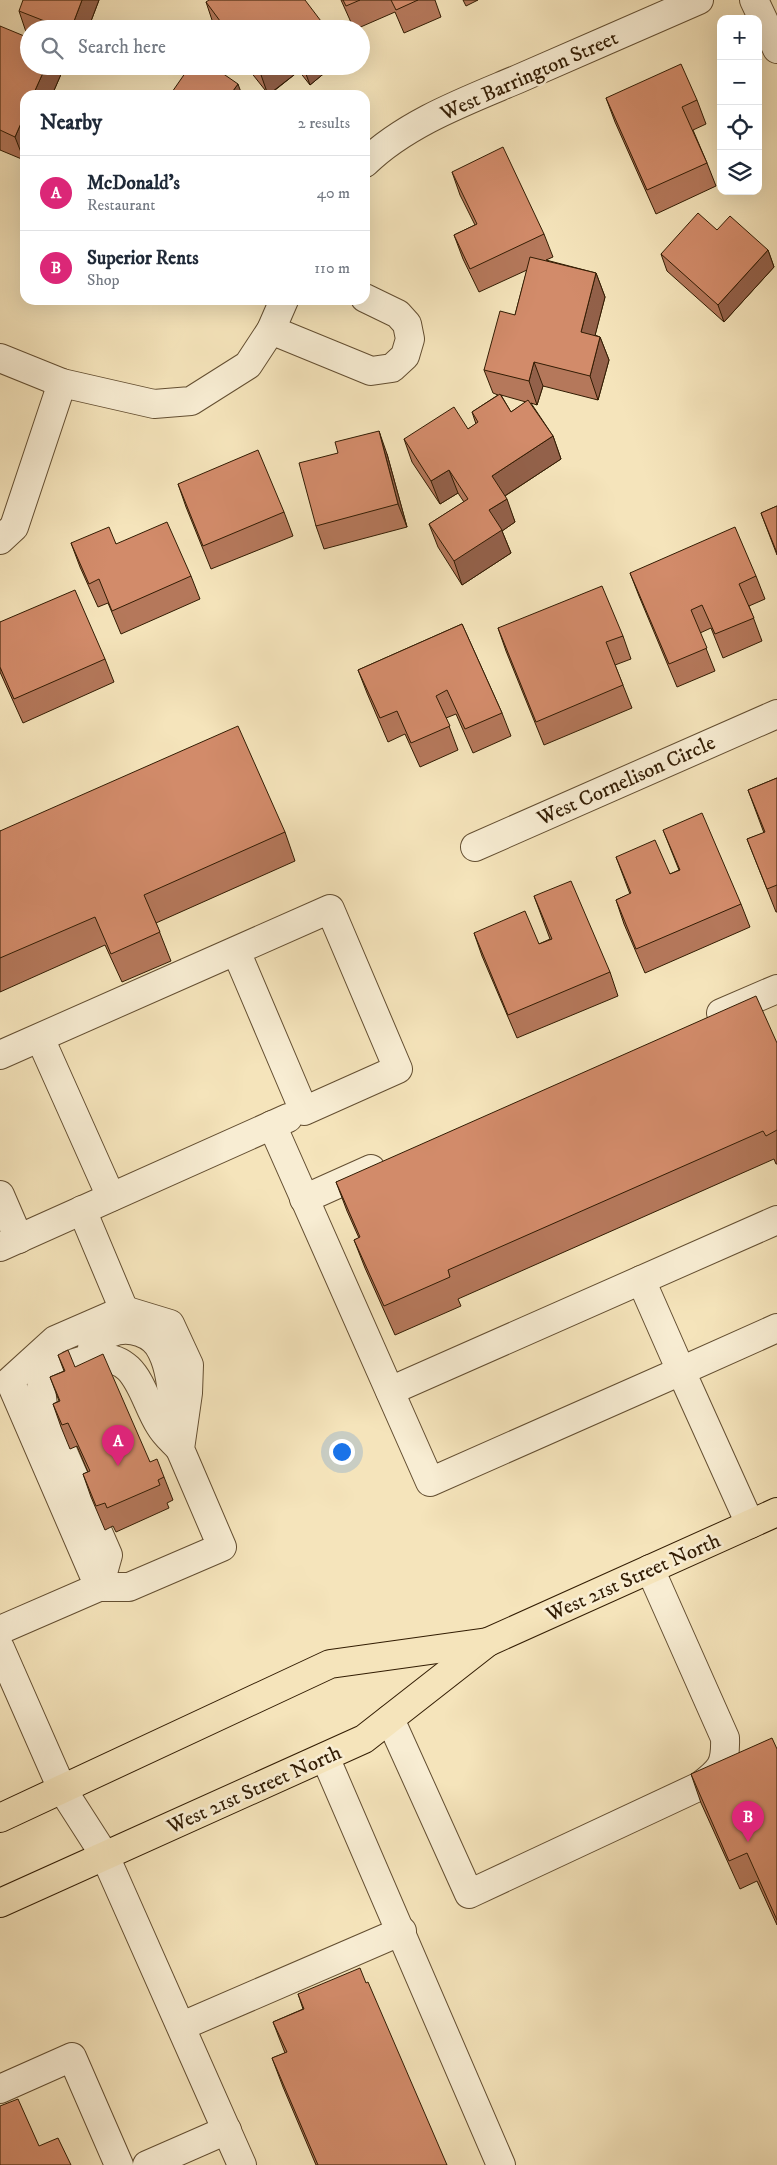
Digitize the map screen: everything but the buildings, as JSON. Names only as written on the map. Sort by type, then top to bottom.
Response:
[{"type":"main road","name":"West 21st Street North","points":[[0,1903],[364,1739],[488,1642],[777,1512]]},
{"type":"main road","name":"West 21st Street North","points":[[0,1818],[330,1664],[488,1642]]},
{"type":"street","name":"West Barrington Street","points":[[370,158],[411,129],[466,101],[699,0]]},
{"type":"street","points":[[754,0],[777,49]]},
{"type":"street","points":[[271,330],[371,371],[392,368],[405,356],[410,339],[407,324],[398,314],[370,300]]},
{"type":"street","points":[[0,358],[62,384],[154,404],[191,401],[248,365],[271,330],[282,305]]},
{"type":"street","points":[[0,540],[14,527],[62,384]]},
{"type":"street","name":"West Cornelison Circle","points":[[475,847],[777,714]]},
{"type":"street","points":[[0,1055],[330,909],[398,1069],[9,1243],[0,1195]]},
{"type":"street","points":[[236,951],[304,1111]]},
{"type":"street","points":[[695,1025],[777,988]]},
{"type":"street","points":[[40,1038],[111,1197]]},
{"type":"street","points":[[272,1126],[430,1482],[777,1328]]},
{"type":"street","points":[[304,1198],[395,1158]]},
{"type":"street","points":[[82,1210],[124,1310]]},
{"type":"street","points":[[390,1391],[777,1220]]},
{"type":"street","points":[[641,1280],[750,1524]]},
{"type":"street","points":[[99,1587],[5,1383],[56,1340],[124,1310],[170,1324],[189,1365],[188,1393],[180,1449]]},
{"type":"street","points":[[0,1630],[99,1587],[128,1587],[222,1546],[180,1449],[167,1369],[162,1352],[149,1336],[132,1330],[109,1333],[77,1361],[55,1372],[41,1388],[43,1406],[108,1555],[99,1587]]},
{"type":"street","points":[[77,1361],[102,1357],[122,1363],[141,1383],[160,1426],[180,1449]]},
{"type":"street","points":[[390,1719],[469,1894],[700,1786],[717,1773],[722,1765],[726,1756],[725,1738],[650,1570]]},
{"type":"street","points":[[0,1648],[62,1789],[105,1856],[242,2165]]},
{"type":"street","points":[[325,1757],[402,1931],[501,2165]]},
{"type":"street","points":[[182,2026],[402,1931]]},
{"type":"street","points":[[0,2089],[72,2058],[119,2165]]},
{"type":"street","points":[[147,2165],[227,2130]]},
{"type":"place","name":"McDonald's","points":[[118,1466]]},
{"type":"place","name":"Superior Rents","points":[[748,1842]]}]
